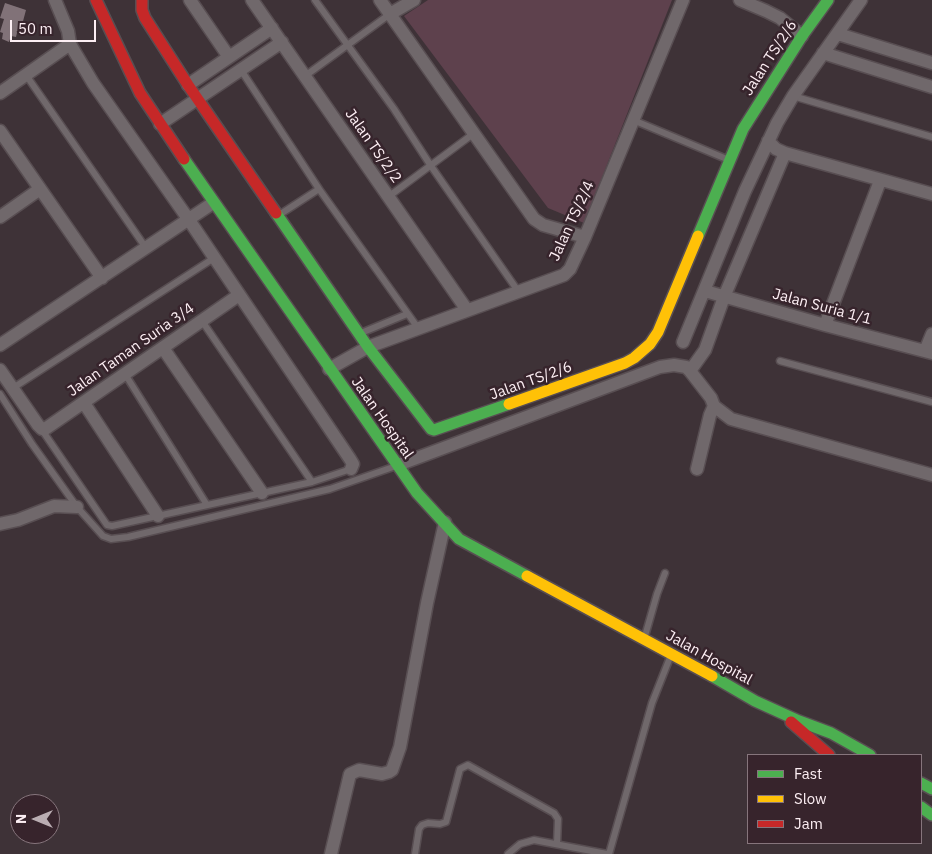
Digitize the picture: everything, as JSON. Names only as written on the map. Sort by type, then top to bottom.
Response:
[{"type":"street","points":[[55,0],[68,30],[70,44],[93,83],[189,220],[350,459],[353,464],[351,469]]},
{"type":"street","name":"Jalan Hospital","points":[[96,0],[130,74],[160,124],[213,204],[416,493],[459,539],[672,653],[755,701],[832,733],[868,754]]},
{"type":"street","name":"Jalan TS/2/6","points":[[142,0],[142,10],[146,18],[198,99],[368,347],[434,430],[615,366],[634,358],[650,344],[658,332],[729,160],[750,117],[802,36],[828,0]]},
{"type":"street","points":[[190,0],[229,57]]},
{"type":"street","name":"Jalan TS/2/2","points":[[252,0],[467,310]]},
{"type":"street","points":[[380,0],[534,219],[543,224],[585,237]]},
{"type":"street","points":[[390,14],[414,0]]},
{"type":"street","name":"Jalan TS/2/4","points":[[329,370],[368,347],[564,275],[570,269],[683,0]]},
{"type":"street","points":[[740,0],[780,18],[802,36]]},
{"type":"street","points":[[683,342],[745,191],[768,141],[793,96],[862,0]]},
{"type":"street","points":[[188,84],[272,28]]},
{"type":"street","points":[[838,34],[932,64]]},
{"type":"street","points":[[160,124],[282,42]]},
{"type":"street","points":[[0,93],[70,44]]},
{"type":"street","points":[[823,53],[932,87]]},
{"type":"street","points":[[0,131],[102,278]]},
{"type":"street","points":[[768,141],[776,149],[785,153],[932,194]]},
{"type":"street","points":[[690,371],[705,350],[724,297],[785,153]]},
{"type":"street","points":[[825,325],[880,181]]},
{"type":"street","points":[[0,217],[40,189]]},
{"type":"street","points":[[0,345],[213,204]]},
{"type":"street","name":"Jalan Suria 1/1","points":[[705,290],[825,325],[929,352]]},
{"type":"street","name":"Jalan Taman Suria 3/4","points":[[42,429],[45,429],[84,403],[239,295]]},
{"type":"street","points":[[929,352],[932,334]]},
{"type":"street","points":[[163,348],[262,493]]},
{"type":"street","points":[[398,465],[660,367],[679,365],[686,367],[690,371],[714,406],[731,419],[932,475]]},
{"type":"street","points":[[0,370],[42,429]]},
{"type":"street","points":[[84,403],[158,516]]},
{"type":"street","points":[[697,469],[710,415],[714,406]]},
{"type":"street","points":[[0,524],[18,520],[54,506],[77,507]]},
{"type":"street","points":[[331,854],[350,774],[359,770],[382,774],[392,770],[400,746],[427,603],[445,522]]},
{"type":"street","name":"Jalan Hospital","points":[[779,712],[828,754]]},
{"type":"lane","points":[[315,0],[394,109],[431,166],[518,291]]},
{"type":"lane","points":[[305,76],[390,14]]},
{"type":"lane","points":[[241,70],[320,188],[418,328]]},
{"type":"lane","points":[[26,76],[146,248]]},
{"type":"lane","points":[[793,96],[932,137]]},
{"type":"lane","points":[[633,120],[729,160]]},
{"type":"lane","points":[[388,197],[473,134]]},
{"type":"lane","points":[[278,216],[320,188]]},
{"type":"lane","points":[[13,388],[214,258]]},
{"type":"lane","points":[[360,334],[407,314]]},
{"type":"lane","points":[[202,320],[312,482]]},
{"type":"lane","points":[[780,361],[932,402]]},
{"type":"lane","points":[[125,374],[208,506]]},
{"type":"lane","points":[[0,394],[32,444],[77,507],[103,536],[111,539],[330,489],[398,465]]},
{"type":"lane","points":[[42,429],[107,525],[112,526],[312,482],[351,469]]},
{"type":"lane","points":[[644,638],[653,604],[665,573]]},
{"type":"lane","points":[[508,854],[520,844],[534,840],[608,854],[652,702],[672,653]]},
{"type":"lane","points":[[415,854],[419,829],[422,825],[446,822],[460,769],[468,765],[554,812],[558,819],[557,844]]},
{"type":"shaded area","points":[[428,0],[672,0],[584,223],[548,208],[404,16]]},
{"type":"building","points":[[5,3],[26,10],[22,25],[19,24],[16,37],[11,36],[9,42],[2,39],[3,33],[0,32],[4,19],[0,18]]},
{"type":"traffic: fast","points":[[698,236],[743,129],[802,36],[828,0]]},
{"type":"traffic: fast","points":[[184,159],[417,493],[459,539],[527,576]]},
{"type":"traffic: fast","points":[[276,213],[368,347],[431,429],[434,430],[509,404]]},
{"type":"traffic: fast","points":[[712,676],[755,701],[831,733],[868,754]]},
{"type":"traffic: fast","points":[[922,784],[932,789]]},
{"type":"traffic: fast","points":[[922,808],[932,815]]},
{"type":"traffic: slow","points":[[509,404],[625,363],[650,344],[658,332],[698,236]]},
{"type":"traffic: slow","points":[[527,576],[712,676]]},
{"type":"traffic: jam","points":[[96,0],[140,93],[184,159]]},
{"type":"traffic: jam","points":[[142,0],[142,10],[145,18],[188,85],[276,213]]},
{"type":"traffic: jam","points":[[791,722],[828,754]]}]
